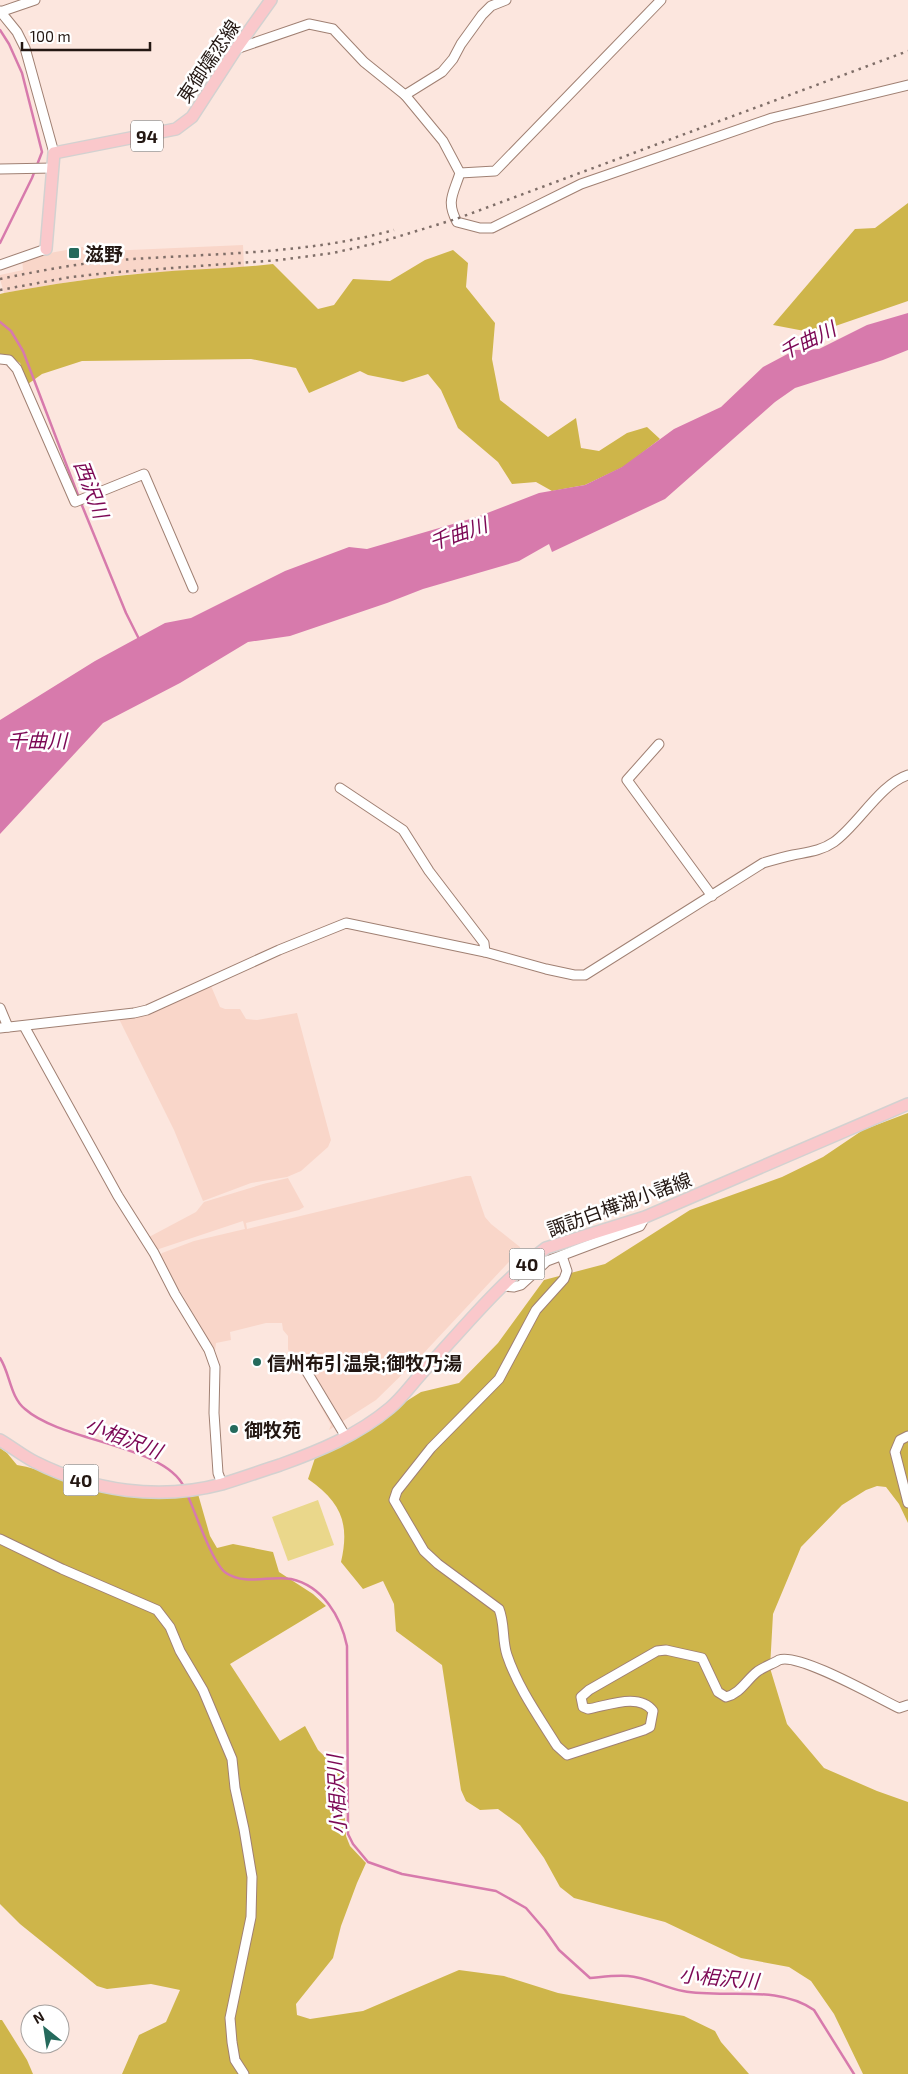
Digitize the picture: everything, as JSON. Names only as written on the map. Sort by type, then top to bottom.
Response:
[{"type":"main road","name":"東御嬬恋線","points":[[54,153],[176,128],[192,117],[236,49],[271,0]]},
{"type":"main road","points":[[46,249],[47,168],[54,153]]},
{"type":"main road","name":"諏訪白樺湖小諸線","points":[[0,1440],[34,1462],[87,1482],[130,1492],[170,1492],[222,1484],[311,1454],[346,1437],[391,1407],[504,1286],[546,1248],[645,1217],[908,1104]]},
{"type":"street","points":[[35,0],[0,11],[17,32],[25,48],[54,153]]},
{"type":"street","points":[[405,95],[442,72],[482,15],[491,6],[506,0]]},
{"type":"street","points":[[460,173],[494,171],[661,0]]},
{"type":"street","points":[[236,49],[309,24],[333,28],[364,62],[405,95],[443,141],[460,173],[450,204],[458,222],[480,228],[492,228],[581,184],[772,118],[908,85]]},
{"type":"street","points":[[0,169],[47,168]]},
{"type":"street","points":[[0,264],[46,249]]},
{"type":"street","points":[[0,359],[9,360],[17,369],[75,502],[144,474],[193,588]]},
{"type":"street","points":[[659,744],[628,780],[712,896]]},
{"type":"street","points":[[0,1008],[4,1028],[147,1010],[279,950],[346,923],[485,952],[546,969],[574,975],[585,975],[712,896],[739,876],[763,863],[816,851],[835,841],[866,808],[900,777],[908,774]]},
{"type":"street","points":[[340,788],[403,830],[429,871],[484,943],[485,952]]},
{"type":"street","points":[[24,1026],[118,1196],[154,1253],[175,1294],[209,1350],[215,1367],[214,1413],[218,1473],[222,1484]]},
{"type":"street","points":[[504,1286],[514,1287],[521,1285],[547,1261],[640,1226],[645,1217]]},
{"type":"street","points":[[562,1256],[567,1271],[564,1279],[536,1310],[499,1379],[431,1448],[397,1491],[394,1500],[424,1551],[438,1564],[499,1609],[504,1621],[506,1652],[513,1673],[557,1746],[567,1755],[644,1730],[650,1726],[652,1711],[647,1704],[637,1700],[588,1709],[583,1707],[580,1698],[589,1690],[658,1651],[666,1650],[702,1658],[718,1692],[726,1697],[736,1694],[758,1672],[783,1659],[794,1660],[816,1667],[899,1708],[908,1705]]},
{"type":"street","points":[[307,1372],[346,1437]]},
{"type":"street","points":[[908,1436],[900,1440],[895,1452],[908,1503]]},
{"type":"street","points":[[0,1539],[157,1610],[170,1627],[180,1651],[203,1690],[232,1759],[235,1788],[252,1878],[251,1917],[230,2018],[235,2060],[244,2074]]},
{"type":"shaded area","points":[[908,203],[908,301],[815,333],[773,325],[855,229],[875,228]]},
{"type":"shaded area","name":"滋野","points":[[243,245],[244,267],[118,275],[4,293],[0,279],[0,275],[23,270],[22,258],[83,247],[85,252]]},
{"type":"shaded area","points":[[453,250],[468,263],[466,287],[495,323],[492,359],[500,400],[548,437],[576,418],[581,448],[599,451],[627,433],[647,427],[660,439],[625,466],[585,485],[552,491],[536,482],[512,484],[498,462],[458,428],[441,390],[428,374],[403,382],[368,375],[360,371],[309,393],[296,368],[251,359],[82,361],[42,374],[28,384],[20,363],[11,357],[0,363],[0,294],[4,293],[112,277],[273,264],[318,309],[334,305],[353,279],[390,281],[425,260]]},
{"type":"shaded area","points":[[211,986],[220,1007],[240,1009],[246,1019],[257,1020],[297,1013],[331,1140],[328,1147],[301,1171],[287,1177],[251,1183],[203,1201],[174,1130],[119,1019]]},
{"type":"shaded area","points":[[908,1113],[908,1523],[899,1504],[886,1487],[877,1486],[866,1490],[842,1505],[801,1547],[773,1614],[770,1668],[787,1724],[824,1768],[908,1802],[908,2074],[863,2074],[834,2014],[811,1981],[789,1967],[741,1958],[665,1922],[574,1898],[560,1887],[544,1858],[520,1825],[498,1809],[480,1810],[466,1801],[461,1790],[442,1665],[396,1631],[394,1604],[383,1581],[363,1589],[341,1562],[344,1536],[340,1515],[328,1496],[308,1479],[315,1458],[336,1449],[362,1433],[421,1392],[459,1383],[498,1343],[544,1280],[605,1264],[690,1210],[782,1177],[823,1157],[863,1130]]},
{"type":"shaded area","points":[[471,1176],[485,1217],[520,1247],[520,1250],[421,1356],[376,1400],[329,1430],[331,1425],[300,1369],[297,1370],[292,1362],[288,1349],[288,1336],[283,1330],[282,1323],[266,1323],[230,1332],[231,1340],[216,1343],[215,1351],[160,1257],[162,1253],[194,1241],[245,1229],[243,1221],[156,1250],[149,1237],[196,1212],[204,1202],[288,1178],[304,1207],[299,1210],[246,1223],[247,1229]]},
{"type":"shaded area","points":[[0,1448],[17,1465],[35,1469],[102,1492],[142,1497],[198,1494],[210,1536],[217,1548],[233,1544],[273,1552],[279,1572],[313,1594],[326,1606],[230,1664],[280,1741],[305,1726],[318,1750],[342,1773],[346,1836],[350,1846],[366,1863],[341,1926],[333,1958],[296,2004],[297,2015],[310,2019],[363,2011],[459,1970],[504,1976],[558,1993],[684,2016],[715,2031],[721,2042],[749,2074],[122,2074],[139,2035],[166,2022],[180,1990],[151,1984],[107,1989],[97,1986],[20,1924],[0,1904]]},
{"type":"shaded area","points":[[318,1500],[334,1545],[288,1561],[272,1517]]},
{"type":"shaded area","points":[[0,2020],[2,2020],[20,2049],[20,2054],[23,2054],[27,2060],[33,2074],[0,2074]]},
{"type":"water","name":"千曲川","points":[[908,313],[908,350],[883,360],[795,388],[775,402],[665,499],[552,552],[549,544],[519,561],[423,589],[290,636],[248,642],[180,683],[103,723],[0,834],[0,720],[95,661],[165,623],[191,618],[285,571],[349,547],[367,549],[477,517],[539,493],[585,485],[622,467],[674,429],[721,407],[763,367],[795,350],[819,349],[867,325]]},
{"type":"waterway","name":"西沢川","points":[[0,30],[9,44],[22,73],[42,152],[32,178],[0,243]]},
{"type":"waterway","name":"西沢川","points":[[0,322],[11,331],[23,351],[81,503],[126,613],[139,639]]},
{"type":"waterway","name":"小相沢川","points":[[0,1358],[13,1392],[25,1409],[42,1420],[63,1429],[156,1462],[173,1473],[184,1487]]},
{"type":"waterway","name":"小相沢川","points":[[187,1494],[215,1559],[226,1573],[242,1579],[283,1578],[302,1583],[312,1588],[329,1604],[340,1624],[347,1646],[348,1834],[353,1844],[368,1862],[402,1874],[496,1891],[526,1908],[559,1950],[590,1978],[628,1976],[642,1978],[683,1991],[767,1995],[784,1997],[799,2002],[814,2010],[854,2074]]},
{"type":"railway","points":[[0,290],[71,277],[280,260],[333,253],[377,243],[456,219],[908,51]]},
{"type":"railway","points":[[0,279],[105,261],[292,249],[360,238],[394,230]]},
{"type":"place","name":"滋野","points":[[74,253]]},
{"type":"place","name":"信州布引温泉;御牧乃湯","points":[[257,1362]]},
{"type":"place","name":"御牧苑","points":[[234,1429]]}]
